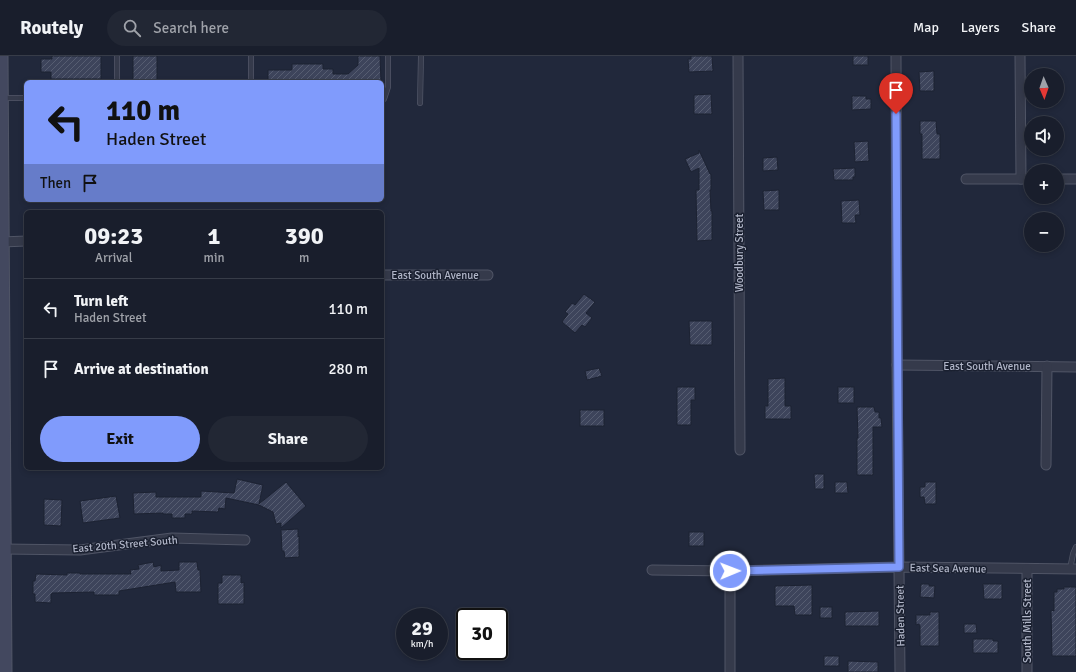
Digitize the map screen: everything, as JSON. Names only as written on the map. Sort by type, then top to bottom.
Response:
[{"type":"main road","points":[[1,56],[5,672]]},
{"type":"street","name":"Woodbury Street","points":[[738,56],[740,450]]},
{"type":"street","name":"Haden Street","points":[[896,56],[900,672]]},
{"type":"street","points":[[966,180],[1021,179],[1020,56]]},
{"type":"street","points":[[1064,179],[1076,179]]},
{"type":"street","points":[[2,242],[24,241]]},
{"type":"street","name":"East South Avenue","points":[[384,275],[488,275]]},
{"type":"street","name":"East South Avenue","points":[[897,366],[1076,367]]},
{"type":"street","points":[[1046,466],[1047,366]]},
{"type":"street","name":"East 20th Street South","points":[[4,549],[80,550],[172,538],[245,540]]},
{"type":"street","name":"East Sea Avenue","points":[[652,570],[730,571],[899,567],[1073,569]]},
{"type":"street","name":"South Mills Street","points":[[1027,569],[1027,672]]},
{"type":"street","points":[[730,571],[730,672]]},
{"type":"lane","points":[[117,56],[117,80]]},
{"type":"lane","points":[[251,56],[251,80]]},
{"type":"lane","points":[[384,99],[388,87],[388,56]]},
{"type":"lane","points":[[420,103],[421,56]]},
{"type":"lane","points":[[2,98],[24,98]]},
{"type":"lane","points":[[1073,569],[1073,554],[1076,547]]},
{"type":"building","points":[[52,56],[101,56],[101,79],[51,79],[51,72],[41,72],[41,59],[52,59]]},
{"type":"building","points":[[133,56],[157,56],[157,80],[133,80]]},
{"type":"building","points":[[358,56],[380,56],[381,80],[268,80],[268,70],[292,70],[292,64],[323,64],[323,69],[333,69],[333,74],[348,74],[358,65]]},
{"type":"building","points":[[691,56],[712,56],[713,71],[689,72],[688,59],[691,59]]},
{"type":"building","points":[[853,56],[868,56],[868,65],[853,65]]},
{"type":"building","points":[[934,71],[934,91],[920,91],[919,72]]},
{"type":"building","points":[[711,94],[712,114],[694,114],[694,95]]},
{"type":"building","points":[[852,96],[866,96],[866,99],[871,99],[871,109],[852,110]]},
{"type":"building","points":[[920,121],[936,121],[937,134],[940,134],[940,159],[922,159],[922,134],[920,134]]},
{"type":"building","points":[[868,141],[869,161],[855,162],[854,142]]},
{"type":"building","points":[[699,150],[711,174],[710,190],[712,240],[697,241],[696,190],[699,190],[699,168],[691,172],[685,159],[699,153]]},
{"type":"building","points":[[777,157],[778,170],[763,171],[763,158]]},
{"type":"building","points":[[855,168],[855,177],[853,177],[853,180],[834,180],[833,169]]},
{"type":"building","points":[[779,190],[779,210],[764,210],[763,191]]},
{"type":"building","points":[[859,200],[860,215],[855,215],[856,223],[842,223],[841,201]]},
{"type":"building","points":[[584,294],[595,302],[586,313],[592,318],[585,327],[582,325],[575,333],[562,322],[568,314],[565,312],[572,303],[575,305]]},
{"type":"building","points":[[689,321],[712,321],[712,345],[690,345]]},
{"type":"building","points":[[599,368],[602,376],[587,380],[585,371]]},
{"type":"building","points":[[785,378],[785,406],[791,406],[791,419],[765,419],[765,406],[768,406],[768,379]]},
{"type":"building","points":[[677,387],[695,387],[695,400],[691,400],[691,425],[677,425]]},
{"type":"building","points":[[838,387],[854,387],[854,403],[838,403]]},
{"type":"building","points":[[857,407],[874,407],[875,412],[879,412],[879,418],[881,418],[882,427],[873,427],[873,475],[857,475]]},
{"type":"building","points":[[580,410],[604,410],[604,426],[580,426]]},
{"type":"building","points":[[814,474],[824,474],[824,489],[815,489]]},
{"type":"building","points":[[237,479],[263,485],[259,504],[286,482],[306,506],[281,528],[281,523],[276,524],[273,512],[259,505],[226,498],[225,509],[219,508],[218,512],[192,511],[192,514],[185,514],[185,518],[172,518],[172,514],[163,513],[134,514],[133,493],[156,492],[156,497],[201,497],[201,491],[234,493]]},
{"type":"building","points":[[835,482],[847,482],[848,493],[835,493]]},
{"type":"building","points":[[925,482],[936,482],[936,504],[925,504],[924,497],[920,497],[920,487],[925,487]]},
{"type":"building","points":[[116,496],[120,518],[83,523],[80,501]]},
{"type":"building","points":[[44,499],[62,500],[61,526],[44,525]]},
{"type":"building","points":[[298,529],[299,557],[285,558],[284,551],[282,551],[281,530]]},
{"type":"building","points":[[689,532],[704,532],[704,546],[689,546]]},
{"type":"building","points":[[153,562],[154,567],[161,565],[161,571],[179,570],[179,562],[197,562],[198,570],[200,570],[201,592],[176,592],[175,582],[119,591],[119,595],[94,595],[94,592],[52,593],[51,603],[35,602],[35,594],[33,594],[33,581],[35,581],[36,574],[131,574],[130,570],[139,569],[138,565]]},
{"type":"building","points":[[222,575],[241,575],[241,583],[244,582],[244,604],[218,604],[218,583],[222,583]]},
{"type":"building","points":[[921,584],[935,586],[934,598],[920,597]]},
{"type":"building","points":[[983,584],[1002,584],[1002,599],[984,599]]},
{"type":"building","points":[[812,585],[812,615],[795,615],[794,606],[775,606],[775,586]]},
{"type":"building","points":[[1064,587],[1076,587],[1076,656],[1052,656],[1051,610],[1054,611],[1054,592],[1057,592],[1057,589],[1064,589]]},
{"type":"building","points":[[820,607],[832,607],[832,618],[820,618]]},
{"type":"building","points":[[879,611],[879,626],[845,626],[845,612]]},
{"type":"building","points":[[930,612],[939,612],[939,646],[920,646],[920,626],[919,624],[916,625],[916,615],[930,615]]},
{"type":"building","points":[[964,624],[976,624],[977,633],[964,633]]},
{"type":"building","points":[[973,639],[993,639],[993,641],[998,641],[998,653],[973,653]]},
{"type":"building","points":[[824,656],[839,656],[839,666],[824,666]]},
{"type":"building","points":[[848,661],[878,662],[878,672],[848,672]]},
{"type":"route","points":[[730,571],[899,567],[896,114]]}]
